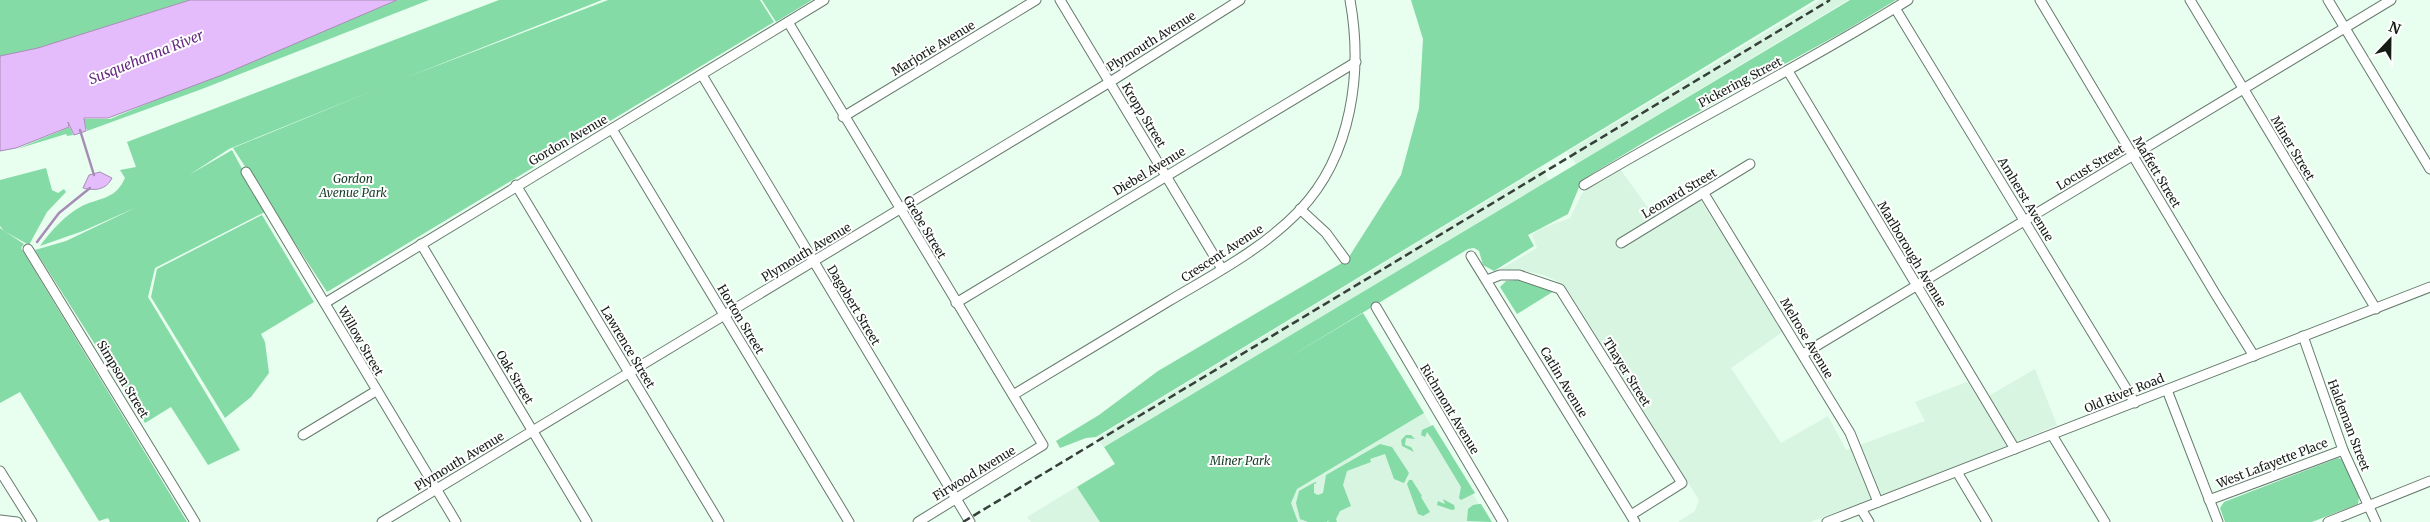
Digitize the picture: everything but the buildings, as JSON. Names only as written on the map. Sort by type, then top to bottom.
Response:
[{"type":"street","name":"Gordon Avenue","points":[[324,303],[824,0]]},
{"type":"street","name":"Marjorie Avenue","points":[[844,117],[1036,0]]},
{"type":"street","name":"Kropp Street","points":[[1060,0],[1222,269]]},
{"type":"street","name":"Plymouth Avenue","points":[[382,522],[900,210],[1240,0]]},
{"type":"street","name":"Crescent Avenue","points":[[1013,395],[1222,269],[1268,238],[1300,209],[1316,188],[1337,151],[1348,116],[1356,62],[1355,29],[1350,0]]},
{"type":"street","name":"Pickering Street","points":[[1584,185],[1666,136],[1788,71],[1908,0]]},
{"type":"street","name":"Maffett Street","points":[[2040,0],[2254,356]]},
{"type":"street","name":"Miner Street","points":[[2190,0],[2376,309]]},
{"type":"street","points":[[2328,0],[2430,169]]},
{"type":"street","name":"Locust Street","points":[[1803,354],[2391,0]]},
{"type":"street","name":"Amherst Avenue","points":[[1896,8],[2135,403]]},
{"type":"street","name":"Grebe Street","points":[[788,22],[1043,445]]},
{"type":"street","name":"Diebel Avenue","points":[[956,303],[1356,62]]},
{"type":"street","name":"Marlborough Avenue","points":[[1788,71],[2015,449]]},
{"type":"street","name":"Dagobert Street","points":[[702,75],[970,522]]},
{"type":"street","name":"Horton Street","points":[[612,129],[849,522]]},
{"type":"street","name":"Leonard Street","points":[[1621,243],[1750,164]]},
{"type":"street","name":"Willow Street","points":[[246,172],[456,522]]},
{"type":"street","name":"Lawrence Street","points":[[516,185],[719,522]]},
{"type":"street","name":"Melrose Avenue","points":[[1703,192],[1850,433],[1878,502]]},
{"type":"street","points":[[1300,209],[1326,234],[1345,259]]},
{"type":"street","name":"Oak Street","points":[[421,244],[587,522]]},
{"type":"street","name":"Simpson Street","points":[[28,249],[195,522]]},
{"type":"street","name":"Catlin Avenue","points":[[1471,256],[1633,519]]},
{"type":"street","name":"Thayer Street","points":[[1487,280],[1500,275],[1519,275],[1560,289],[1682,483],[1633,519]]},
{"type":"street","name":"Old River Road","points":[[1827,522],[2430,287]]},
{"type":"street","name":"Richmont Avenue","points":[[1376,307],[1503,522]]},
{"type":"street","name":"Haldeman Street","points":[[2302,336],[2343,450],[2376,522]]},
{"type":"street","points":[[2167,390],[2218,522]]},
{"type":"street","points":[[303,435],[376,391]]},
{"type":"street","points":[[2052,435],[2105,522]]},
{"type":"street","name":"Firwood Avenue","points":[[918,522],[1043,445]]},
{"type":"street","name":"West Lafayette Place","points":[[2210,500],[2343,450]]},
{"type":"street","points":[[0,471],[28,521]]},
{"type":"street","points":[[1957,472],[1987,522]]},
{"type":"street","points":[[2328,522],[2430,481]]},
{"type":"street","points":[[1861,509],[1869,522]]},
{"type":"street","points":[[0,520],[17,522]]},
{"type":"shaded area","points":[[1820,0],[1848,0],[1576,164],[1567,152]]},
{"type":"shaded area","points":[[1541,168],[1549,181],[1103,447],[1098,437]]},
{"type":"shaded area","points":[[1620,169],[1659,223],[1700,199],[1784,331],[1731,368],[1781,443],[1828,416],[1846,450],[1925,421],[1915,402],[1967,382],[1980,401],[2035,369],[2057,425],[1940,473],[1810,522],[1678,522],[1695,511],[1699,500],[1569,292],[1559,282],[1546,276],[1531,272],[1499,270],[1537,248],[1532,235],[1540,229],[1570,218],[1582,193]]},
{"type":"shaded area","name":"Miner Park","points":[[1363,313],[1490,522],[1031,522],[1027,517]]},
{"type":"green space","points":[[0,0],[190,0],[38,48],[0,56]]},
{"type":"green space","points":[[398,0],[429,0],[202,89],[87,131],[84,119],[110,119]]},
{"type":"green space","name":"Gordon Avenue Park","points":[[499,0],[602,0],[405,78],[608,0],[760,0],[774,22],[327,292],[233,148],[377,89],[229,149],[189,175],[232,150],[265,212],[155,268],[148,297],[240,450],[208,465],[171,407],[145,423],[35,250],[66,241],[137,207],[83,231],[40,246],[64,218],[82,206],[107,197],[117,190],[125,178],[120,170],[136,167],[127,142]]},
{"type":"green space","points":[[762,0],[812,0],[776,22]]},
{"type":"green space","points":[[1411,0],[1815,0],[1096,437],[1086,438],[1060,448],[1056,441],[1099,415],[1158,371],[1347,260],[1401,175],[1419,108],[1423,39]]},
{"type":"green space","name":"Miner Park","points":[[1850,0],[1896,0],[1843,32],[1656,135],[1582,180],[1568,214],[1528,235],[1534,246],[1494,271],[1483,265],[1479,251],[1474,248],[1468,249],[1281,362],[1363,313],[1424,413],[1297,489],[1291,503],[1298,522],[1100,522],[1077,487],[1115,464],[1104,447]]},
{"type":"green space","points":[[70,127],[73,135],[67,136],[66,134],[17,149]]},
{"type":"green space","points":[[46,168],[52,190],[58,193],[64,189],[66,192],[47,212],[29,245],[4,231],[0,226],[0,180]]},
{"type":"green space","points":[[262,215],[314,302],[261,334],[265,342],[269,373],[251,397],[225,418],[151,297],[157,269]]},
{"type":"green space","points":[[0,228],[24,244],[21,248],[187,522],[110,522],[108,518],[99,521],[20,392],[0,403]]},
{"type":"green space","points":[[1517,280],[1554,291],[1517,314],[1500,287],[1506,281]]},
{"type":"green space","points":[[1433,425],[1475,493],[1461,500],[1459,498],[1461,487],[1432,439],[1427,432],[1425,437],[1421,435],[1422,430]]},
{"type":"green space","points":[[1406,435],[1411,435],[1415,439],[1406,438],[1405,445],[1411,447],[1414,452],[1402,446],[1401,440]]},
{"type":"green space","points":[[1380,444],[1392,447],[1409,473],[1404,483],[1394,479],[1385,454],[1370,459],[1371,462],[1347,471],[1343,485],[1351,506],[1340,511],[1336,519],[1337,522],[1328,522],[1329,519],[1327,522],[1308,522],[1300,519],[1296,503],[1299,491],[1315,482],[1317,483],[1314,484],[1314,493],[1318,495],[1323,493],[1326,475]]},
{"type":"green space","points":[[2338,458],[2344,460],[2359,497],[2358,504],[2312,522],[2225,522],[2220,508],[2224,502]]},
{"type":"green space","points":[[1409,480],[1412,480],[1430,512],[1423,516],[1418,514],[1407,484]]},
{"type":"green space","points":[[1443,499],[1454,505],[1455,509],[1452,510],[1437,505],[1438,501],[1445,504]]},
{"type":"green space","points":[[1481,504],[1492,522],[1467,521],[1468,509],[1473,505]]},
{"type":"water","name":"Susquehanna River","points":[[190,0],[397,0],[222,75],[108,118],[84,118],[86,131],[74,135],[68,122],[69,127],[16,148],[0,151],[0,56],[38,48]]},
{"type":"water","points":[[100,172],[112,178],[107,185],[100,189],[83,188],[89,175]]},
{"type":"waterway","points":[[80,130],[94,175]]},
{"type":"waterway","points":[[37,242],[59,213],[90,188]]},
{"type":"railway","points":[[963,522],[1830,0]]}]
